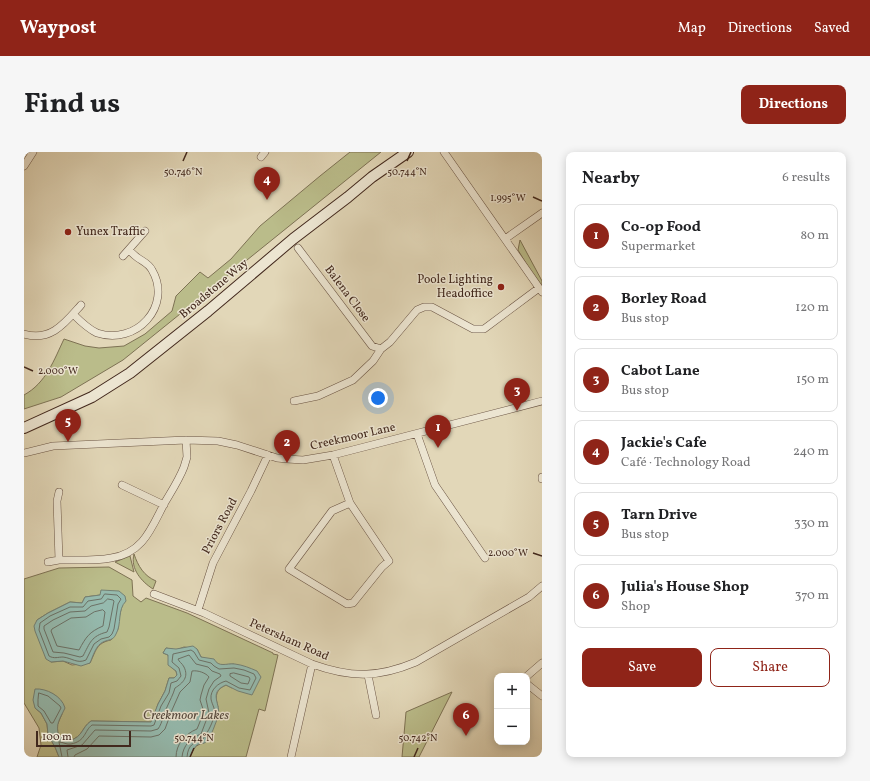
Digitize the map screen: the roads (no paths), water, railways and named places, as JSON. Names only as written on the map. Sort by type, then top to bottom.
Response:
[{"type":"street","points":[[24,166],[33,152]]},
{"type":"street","name":"Broadstone Way","points":[[24,428],[92,397],[130,373],[214,306],[293,239],[372,177],[408,152]]},
{"type":"street","points":[[294,401],[318,396],[353,380],[373,361],[381,349],[390,342],[417,310],[424,307],[432,307],[473,329],[484,330],[540,290],[444,152]]},
{"type":"street","points":[[449,152],[450,161]]},
{"type":"street","points":[[505,239],[542,213]]},
{"type":"street","points":[[123,256],[145,231]]},
{"type":"street","name":"Balena Close","points":[[298,248],[372,346],[381,349]]},
{"type":"street","points":[[73,314],[86,326],[96,332],[114,336],[129,333],[147,320],[155,308],[157,300],[157,280],[152,268],[129,250]]},
{"type":"street","points":[[24,334],[30,336],[48,334],[56,331],[81,305]]},
{"type":"street","name":"Creekmoor Lane","points":[[24,453],[53,446],[186,440],[237,444],[268,455],[287,459],[303,460],[333,455],[542,401]]},
{"type":"street","points":[[417,434],[435,485],[485,558]]},
{"type":"street","points":[[48,562],[59,560],[112,558],[132,550],[145,540],[180,478],[187,457],[186,440]]},
{"type":"street","name":"Priors Road","points":[[198,610],[213,562],[251,491],[268,455]]},
{"type":"street","points":[[333,455],[350,503],[389,561],[382,567],[356,600],[347,604],[289,569],[332,511],[350,503]]},
{"type":"street","points":[[122,485],[164,505]]},
{"type":"street","points":[[59,492],[57,501],[59,560]]},
{"type":"street","name":"Petersham Road","points":[[154,594],[198,610],[312,664],[331,671],[368,675],[384,673],[416,662],[529,597],[542,586]]},
{"type":"street","points":[[530,673],[542,663]]},
{"type":"street","points":[[291,757],[312,664]]},
{"type":"street","points":[[368,675],[376,715]]},
{"type":"street","points":[[530,686],[542,696]]},
{"type":"water","points":[[101,590],[119,591],[125,596],[126,601],[121,609],[119,626],[115,636],[112,639],[101,643],[95,651],[90,663],[81,666],[63,661],[51,662],[46,659],[35,631],[34,626],[37,620],[70,602],[82,603],[85,597],[100,595]]},
{"type":"water","name":"Creekmoor Lakes","points":[[193,646],[197,649],[201,657],[214,659],[220,664],[241,665],[257,671],[261,677],[252,695],[238,691],[226,685],[220,688],[216,695],[219,712],[218,717],[210,736],[206,742],[196,746],[190,757],[59,757],[48,735],[47,724],[41,713],[35,708],[33,700],[35,689],[49,691],[61,700],[65,708],[59,722],[58,732],[59,736],[69,741],[77,737],[91,721],[151,722],[165,691],[169,678],[174,678],[177,675],[176,671],[168,665],[168,655],[163,653],[166,648],[176,649]]},
{"type":"place","name":"Jackie's Cafe","points":[[267,200]]},
{"type":"place","name":"Yunex Traffic","points":[[68,232]]},
{"type":"place","name":"Poole Lighting Headoffice","points":[[501,287]]},
{"type":"place","name":"Cabot Lane","points":[[517,411]]},
{"type":"place","name":"Tarn Drive","points":[[68,442]]},
{"type":"place","name":"Co-op Food","points":[[438,448]]},
{"type":"place","name":"Borley Road","points":[[287,463]]},
{"type":"place","name":"Julia's House Shop","points":[[466,736]]}]
